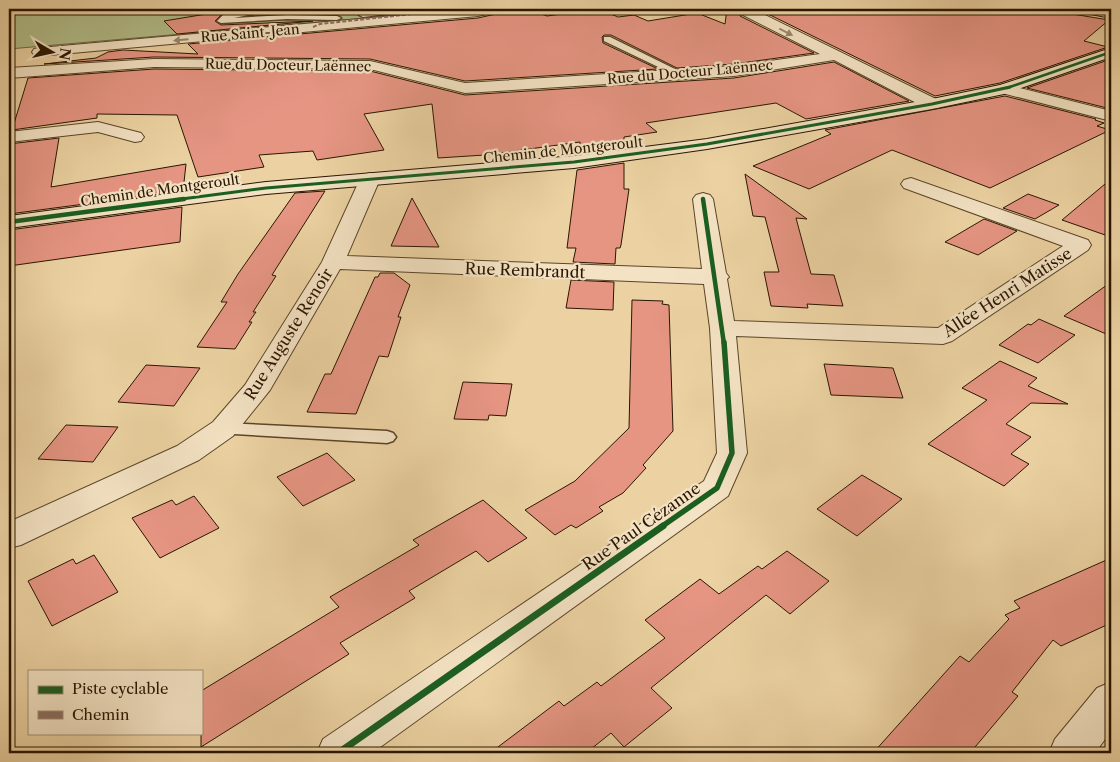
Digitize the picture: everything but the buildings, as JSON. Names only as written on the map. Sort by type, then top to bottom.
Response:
[{"type":"street","name":"Rue Saint-Jean","points":[[29,53],[490,9]]},
{"type":"street","points":[[766,9],[746,10],[932,104]]},
{"type":"street","points":[[1086,9],[1111,14]]},
{"type":"street","name":"Chemin de Montgeroult","points":[[9,222],[266,188],[574,162],[707,144],[932,104],[1004,89],[1111,52]]},
{"type":"street","name":"Rue du Docteur Laënnec","points":[[9,73],[154,63],[370,65],[465,88],[734,71],[834,56]]},
{"type":"street","points":[[1004,89],[1111,116]]},
{"type":"street","points":[[9,137],[98,127],[135,137]]},
{"type":"street","name":"Rue Auguste Renoir","points":[[9,536],[188,452],[222,429],[256,390],[332,262],[370,179]]},
{"type":"street","name":"Allée Henri Matisse","points":[[723,328],[943,336],[1080,245],[911,184]]},
{"type":"street","name":"Rue Paul Cézanne","points":[[338,753],[717,488],[732,453],[723,328],[717,277],[703,199]]},
{"type":"street","name":"Rue Rembrandt","points":[[332,262],[717,277]]},
{"type":"street","points":[[1070,753],[1111,700]]},
{"type":"lane","points":[[272,9],[226,17],[220,21],[287,17],[337,18]]},
{"type":"lane","points":[[363,15],[410,9]]},
{"type":"lane","points":[[607,39],[680,74]]},
{"type":"lane","points":[[222,429],[387,437]]},
{"type":"green space","points":[[9,9],[469,9],[9,49]]},
{"type":"marked path","points":[[313,27],[320,24],[459,9]]},
{"type":"cycle path","points":[[9,222],[266,188],[574,162],[707,144],[932,104],[1004,89],[1111,52]]},
{"type":"cycle path","points":[[338,753],[717,488],[732,453],[723,328],[703,199]]}]
